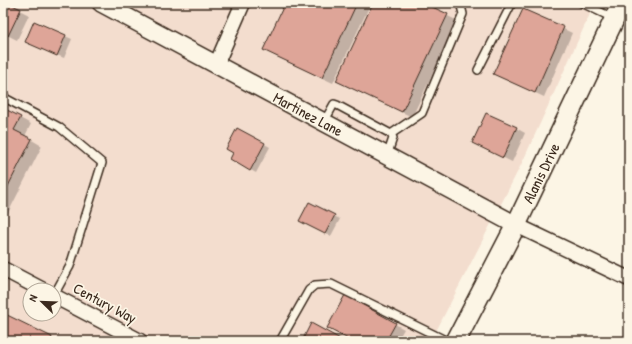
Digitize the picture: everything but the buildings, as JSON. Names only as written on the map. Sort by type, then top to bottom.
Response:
[{"type":"main road","name":"Alanis Drive","points":[[456,341],[516,225],[619,11]]},
{"type":"street","name":"Martinez Lane","points":[[101,3],[516,225]]},
{"type":"street","points":[[216,65],[243,3]]},
{"type":"street","points":[[516,225],[629,279]]},
{"type":"street","points":[[3,270],[27,282]]},
{"type":"street","name":"Century Way","points":[[62,300],[140,341]]},
{"type":"lane","points":[[391,134],[422,113],[463,14],[461,6],[458,3]]},
{"type":"lane","points":[[478,70],[512,3]]},
{"type":"lane","points":[[582,3],[619,11]]},
{"type":"lane","points":[[3,97],[59,128],[102,163],[70,266],[61,282]]},
{"type":"lane","points":[[324,123],[334,104],[391,134],[393,138],[387,156]]},
{"type":"lane","points":[[280,341],[309,290],[315,285],[331,284],[447,341]]},
{"type":"shaded area","points":[[3,3],[595,3],[522,163],[431,341],[3,341]]}]
